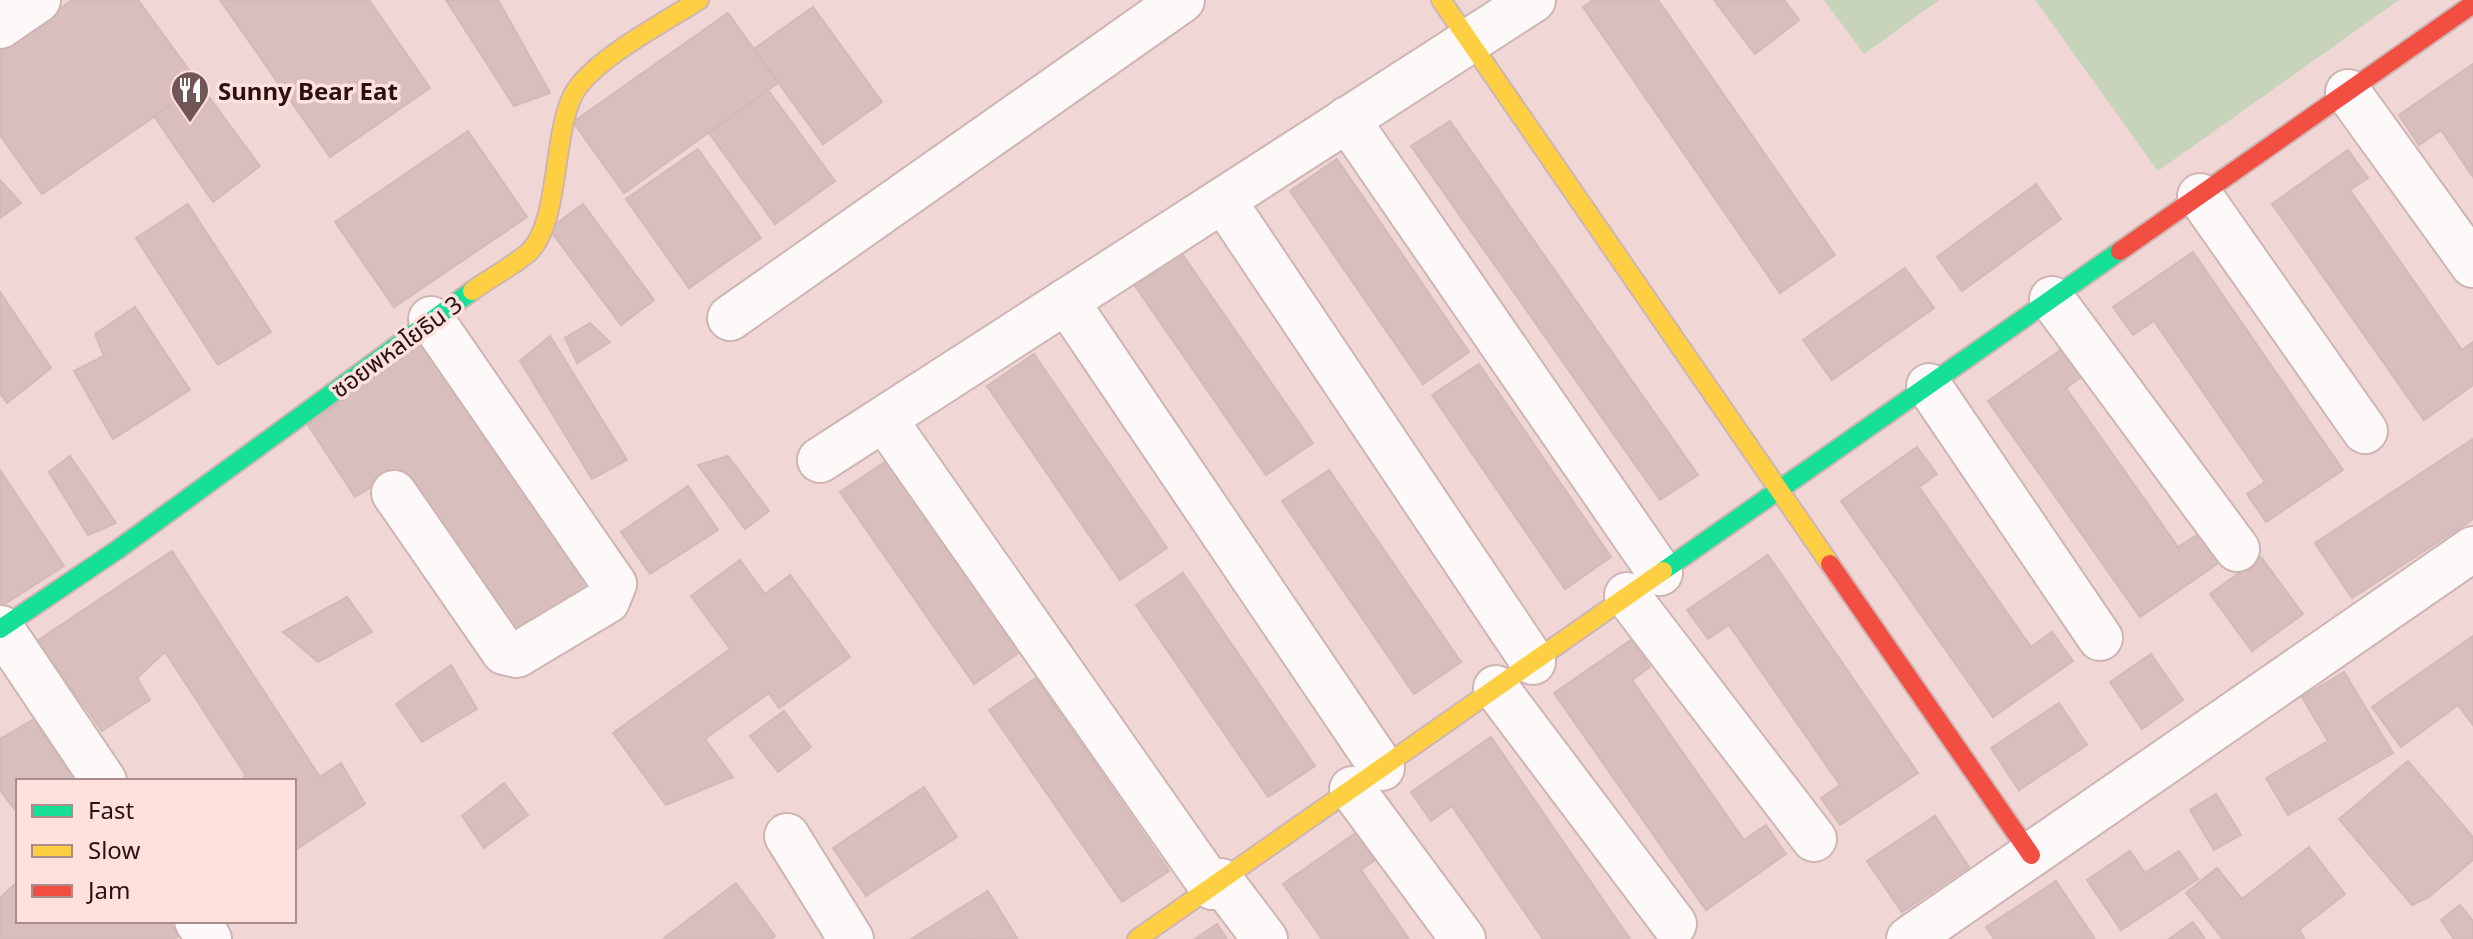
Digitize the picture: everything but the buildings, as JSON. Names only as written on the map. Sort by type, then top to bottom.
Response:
[{"type":"street","points":[[0,26],[38,0]]},
{"type":"street","name":"ซอยพหลโยธิน 3","points":[[0,629],[117,550],[431,319],[530,251],[546,223],[559,142],[573,95],[592,70],[699,0]]},
{"type":"street","points":[[730,318],[1182,0]]},
{"type":"street","points":[[1441,0],[2031,855]]},
{"type":"street","points":[[820,460],[1533,0]]},
{"type":"street","points":[[1137,939],[2473,4]]},
{"type":"street","points":[[2348,92],[2473,265]]},
{"type":"street","points":[[1347,119],[1644,584],[1814,839]]},
{"type":"street","points":[[2200,196],[2365,431]]},
{"type":"street","points":[[1223,200],[1533,662]]},
{"type":"street","points":[[2052,299],[2237,549]]},
{"type":"street","points":[[1066,301],[1367,778],[1463,939]]},
{"type":"street","points":[[394,493],[504,652],[517,655],[607,601],[614,584],[431,319]]},
{"type":"street","points":[[1929,386],[2100,638]]},
{"type":"street","points":[[884,419],[1216,884],[1265,939]]},
{"type":"street","points":[[1909,939],[2473,549]]},
{"type":"street","points":[[0,629],[103,779]]},
{"type":"street","points":[[1496,688],[1674,924]]},
{"type":"street","points":[[787,836],[851,939]]},
{"type":"green space","points":[[1824,0],[1939,0],[1864,54]]},
{"type":"green space","points":[[2035,0],[2399,0],[2158,171]]},
{"type":"traffic: fast","points":[[1663,571],[2120,251]]},
{"type":"traffic: fast","points":[[0,629],[117,550],[472,291]]},
{"type":"traffic: slow","points":[[472,291],[528,253],[538,240],[551,201],[566,113],[582,82],[611,56],[699,0]]},
{"type":"traffic: slow","points":[[1441,0],[1830,564]]},
{"type":"traffic: slow","points":[[1137,939],[1663,571]]},
{"type":"traffic: jam","points":[[2120,251],[2473,4]]},
{"type":"traffic: jam","points":[[1830,564],[2031,855]]},
{"type":"place","name":"Sunny Bear Eat","points":[[190,124]]}]
